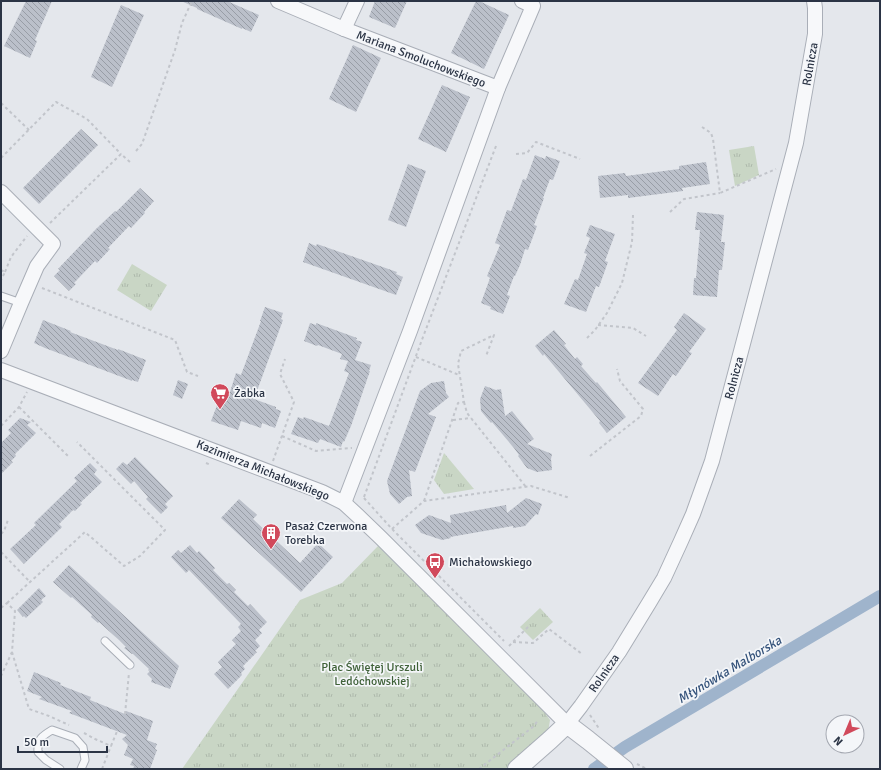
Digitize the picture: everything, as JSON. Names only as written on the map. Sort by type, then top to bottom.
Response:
[{"type":"street","name":"Mariana Smoluchowskiego","points":[[278,1],[344,29],[498,88]]},
{"type":"street","name":"Mariana Smoluchowskiego","points":[[344,29],[356,1]]},
{"type":"street","name":"Rolnicza","points":[[567,724],[619,652],[664,578],[693,514],[712,460],[796,143],[815,34],[814,1]]},
{"type":"street","points":[[346,497],[410,331],[498,88],[527,3]]},
{"type":"street","points":[[1,192],[53,244],[37,266],[1,351]]},
{"type":"street","name":"Kazimierza Michałowskiego","points":[[1,370],[322,492],[346,497],[357,515],[567,724]]},
{"type":"street","points":[[517,769],[567,724],[622,768]]},
{"type":"lane","points":[[1,296],[21,303]]},
{"type":"lane","points":[[105,641],[130,665]]},
{"type":"lane","points":[[60,769],[46,760],[38,752],[37,745],[41,737],[52,730],[75,738],[83,748],[85,760],[81,769]]},
{"type":"path","points":[[136,151],[142,144],[175,50],[182,22],[192,1]]},
{"type":"path","points":[[1,158],[56,102],[87,119],[131,163]]},
{"type":"path","points":[[1,103],[28,130]]},
{"type":"path","points":[[702,127],[711,133],[713,139],[720,193]]},
{"type":"path","points":[[516,154],[527,153],[536,142],[580,159]]},
{"type":"path","points":[[364,497],[496,146]]},
{"type":"path","points":[[1,280],[11,257],[24,239],[43,221],[48,225],[121,154]]},
{"type":"path","points":[[670,212],[684,200],[720,193],[790,163]]},
{"type":"path","points":[[587,338],[607,312],[622,283],[632,242],[633,215]]},
{"type":"path","points":[[1,270],[5,272]]},
{"type":"path","points":[[30,284],[175,340],[187,372],[198,376]]},
{"type":"path","points":[[598,325],[633,328],[646,336]]},
{"type":"path","points":[[486,356],[494,335],[461,351],[458,364],[459,375],[467,413],[526,487]]},
{"type":"path","points":[[416,357],[459,375]]},
{"type":"path","points":[[269,472],[294,402],[280,374],[285,359]]},
{"type":"path","points":[[590,456],[641,416],[643,409],[620,381],[617,369]]},
{"type":"path","points":[[1,426],[19,407],[27,391]]},
{"type":"path","points":[[392,529],[424,501],[458,403],[464,402]]},
{"type":"path","points":[[19,407],[68,456]]},
{"type":"path","points":[[452,420],[471,418]]},
{"type":"path","points":[[282,436],[316,451],[366,446]]},
{"type":"path","points":[[1,608],[85,532],[124,566],[140,556],[165,530],[77,442]]},
{"type":"path","points":[[424,501],[531,486],[570,498]]},
{"type":"path","points":[[346,497],[364,497],[392,529],[488,625]]},
{"type":"path","points":[[1,534],[4,531],[8,520]]},
{"type":"path","points":[[1,552],[30,582]]},
{"type":"path","points":[[1,601],[15,612],[12,652],[1,676]]},
{"type":"path","points":[[509,646],[530,625]]},
{"type":"path","points":[[513,642],[533,643],[549,629],[582,654]]},
{"type":"path","points":[[12,652],[29,709],[72,726]]},
{"type":"path","points":[[126,714],[130,665]]},
{"type":"path","points":[[479,769],[534,726],[538,720]]},
{"type":"path","points":[[102,769],[118,729]]},
{"type":"path","points":[[84,732],[95,740],[111,746]]},
{"type":"green space","points":[[754,146],[759,175],[735,186],[729,150]]},
{"type":"green space","points":[[132,264],[167,285],[151,311],[117,290]]},
{"type":"green space","points":[[444,453],[474,489],[444,494],[434,480]]},
{"type":"green space","name":"Plac Świętej Urszuli Ledóchowskiej","points":[[378,546],[507,672],[542,709],[550,720],[548,732],[512,769],[182,769],[300,600],[342,583]]},
{"type":"green space","points":[[540,608],[553,622],[533,640],[520,627]]},
{"type":"building","points":[[26,1],[52,1],[35,40],[37,41],[30,58],[4,46]]},
{"type":"building","points":[[181,1],[227,1],[259,15],[251,32]]},
{"type":"building","points":[[375,1],[407,1],[395,28],[369,17]]},
{"type":"building","points":[[476,1],[509,15],[484,69],[451,53]]},
{"type":"building","points":[[121,5],[144,15],[112,87],[91,77]]},
{"type":"building","points":[[353,45],[381,58],[356,112],[329,99]]},
{"type":"building","points":[[442,85],[470,97],[446,152],[418,139]]},
{"type":"building","points":[[81,129],[98,145],[39,204],[23,188]]},
{"type":"building","points":[[535,155],[545,159],[546,156],[560,161],[553,180],[550,179],[534,225],[537,226],[528,250],[525,249],[520,265],[514,276],[507,295],[510,296],[503,314],[490,309],[491,307],[481,303],[490,278],[487,276],[500,245],[495,243],[507,210],[511,211],[523,179],[526,180]]},
{"type":"building","points":[[706,162],[710,184],[682,188],[683,191],[628,198],[628,195],[600,198],[598,176],[625,173],[626,176],[679,169],[679,166]]},
{"type":"building","points":[[408,164],[426,171],[406,227],[388,220]]},
{"type":"building","points":[[140,188],[154,201],[131,228],[129,226],[108,248],[110,249],[97,263],[95,261],[74,283],[76,284],[69,291],[54,276],[60,270],[58,269],[96,229]]},
{"type":"building","points":[[697,212],[724,215],[721,242],[725,242],[722,270],[719,270],[717,297],[693,295],[700,230],[695,230]]},
{"type":"building","points":[[590,225],[615,234],[605,261],[608,262],[599,287],[596,286],[586,312],[564,304],[575,279],[578,280],[587,254],[584,253],[590,238],[586,236]]},
{"type":"building","points":[[309,243],[316,246],[317,244],[397,272],[396,274],[403,277],[396,295],[303,262]]},
{"type":"building","points":[[265,307],[283,313],[281,319],[283,320],[254,399],[276,407],[276,409],[281,411],[275,428],[262,423],[261,428],[241,421],[238,430],[211,421],[223,390],[230,392],[236,373],[241,375]]},
{"type":"building","points":[[684,313],[706,329],[689,352],[692,353],[676,376],[673,374],[658,396],[638,383],[677,330],[674,327]]},
{"type":"building","points":[[43,320],[71,331],[70,332],[146,360],[138,382],[34,343]]},
{"type":"building","points":[[310,323],[316,325],[316,323],[357,338],[356,340],[362,342],[355,360],[371,365],[351,426],[341,447],[320,439],[318,443],[291,434],[298,417],[303,419],[304,417],[329,426],[349,373],[344,371],[348,361],[340,359],[342,354],[304,341]]},
{"type":"building","points":[[554,330],[566,344],[564,345],[575,359],[577,357],[583,364],[581,366],[596,383],[597,382],[626,417],[607,433],[599,423],[600,421],[544,354],[543,356],[535,346]]},
{"type":"building","points":[[178,380],[188,384],[182,399],[173,395]]},
{"type":"building","points":[[444,381],[446,393],[449,397],[428,414],[436,417],[415,472],[409,470],[412,496],[407,497],[399,504],[390,494],[387,481],[420,391],[431,383]]},
{"type":"building","points":[[485,386],[496,390],[501,389],[505,416],[512,411],[534,439],[527,444],[552,454],[552,470],[537,472],[527,468],[514,448],[481,411],[480,399]]},
{"type":"building","points":[[20,418],[31,422],[27,425],[36,433],[15,454],[16,456],[11,461],[13,462],[1,474],[1,443],[11,433],[8,430]]},
{"type":"building","points":[[135,457],[173,496],[165,504],[168,507],[161,514],[146,499],[148,497],[134,481],[131,484],[116,469],[123,462],[127,465]]},
{"type":"building","points":[[90,463],[97,470],[94,474],[102,482],[80,503],[82,504],[75,511],[73,510],[59,524],[62,527],[24,564],[10,549],[36,525],[34,523],[77,481],[74,478]]},
{"type":"building","points":[[526,498],[542,504],[538,515],[536,514],[525,526],[513,528],[513,526],[450,537],[451,538],[442,540],[421,533],[415,525],[429,515],[451,523],[450,515],[506,505],[507,513]]},
{"type":"building","name":"Pasaż Czerwona Torebka","points":[[239,499],[257,515],[253,519],[300,563],[318,543],[333,557],[301,592],[221,518]]},
{"type":"building","points":[[190,545],[197,553],[199,551],[215,568],[213,570],[227,584],[229,583],[236,590],[234,592],[248,606],[250,604],[267,622],[259,630],[262,633],[255,640],[260,646],[255,651],[257,652],[243,666],[245,669],[241,673],[242,675],[228,689],[214,674],[222,667],[218,662],[236,644],[232,640],[241,631],[238,627],[241,624],[189,570],[186,573],[171,557],[178,550],[181,553]]},
{"type":"building","points":[[69,565],[179,666],[170,689],[151,682],[152,679],[147,674],[150,671],[148,670],[149,669],[124,648],[126,647],[99,622],[98,623],[91,617],[92,615],[53,582]]},
{"type":"building","points":[[39,588],[46,596],[41,600],[43,602],[26,618],[24,616],[23,617],[17,610]]},
{"type":"building","points":[[34,672],[61,683],[60,685],[91,697],[90,700],[125,714],[126,711],[153,721],[147,740],[157,744],[155,749],[157,750],[150,769],[133,769],[134,766],[130,765],[133,759],[124,755],[128,745],[122,739],[127,735],[69,713],[72,711],[39,699],[42,697],[27,691]]},
{"type":"waterway","name":"Młynówka Malborska","points":[[594,769],[625,747],[880,596]]},
{"type":"place","name":"Żabka","points":[[220,410]]},
{"type":"place","name":"Pasaż Czerwona Torebka","points":[[271,550]]},
{"type":"place","name":"Michałowskiego","points":[[435,579]]}]
